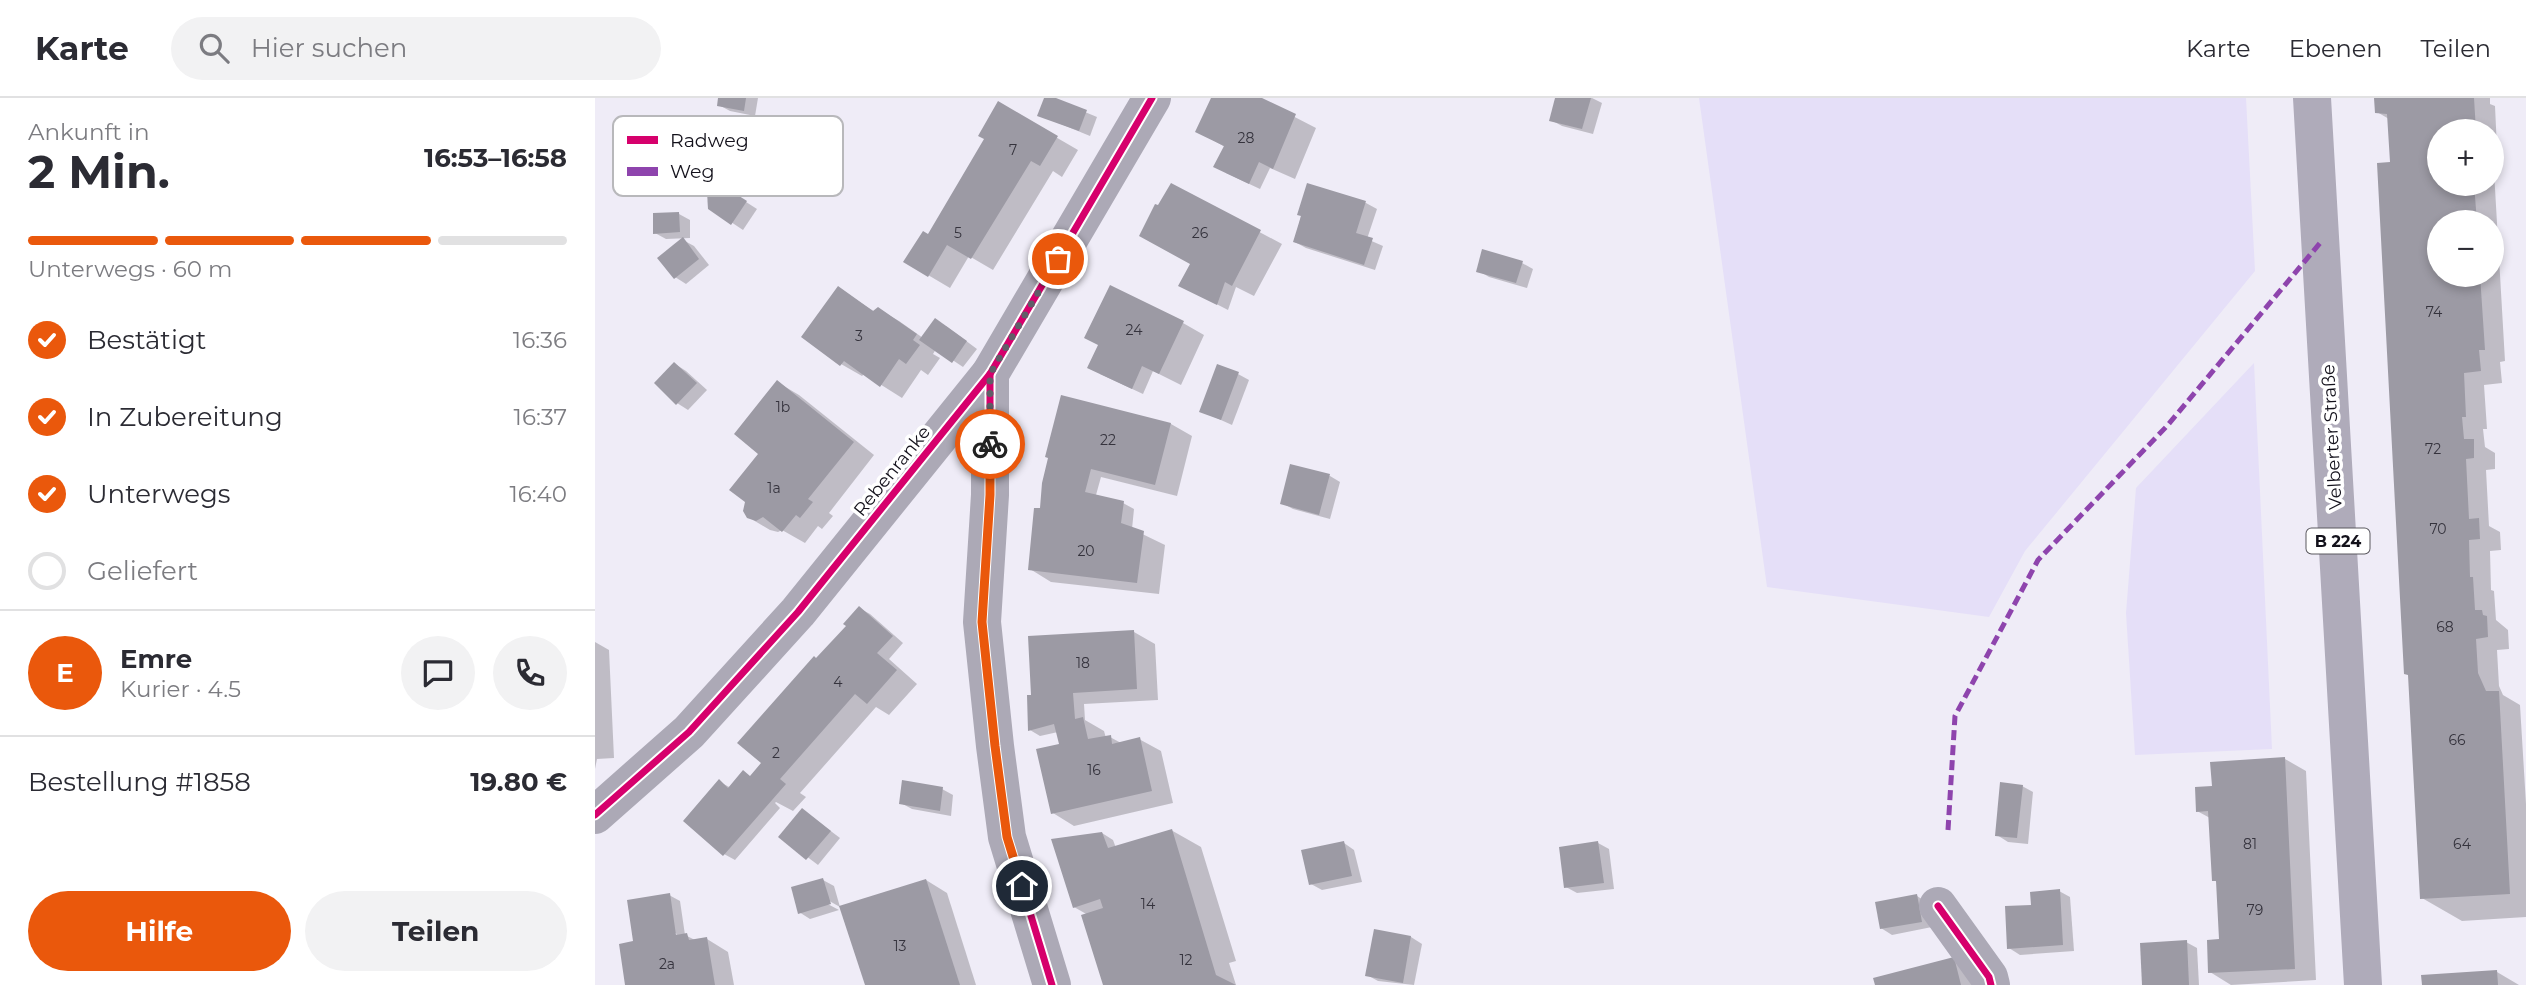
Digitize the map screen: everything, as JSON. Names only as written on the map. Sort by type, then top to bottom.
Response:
[{"type":"main road","name":"Velberter Straße","points":[[2312,98],[2364,985]]},
{"type":"street","name":"Rebenranke","points":[[595,815],[689,732],[798,612],[990,374],[1152,98]]},
{"type":"street","points":[[990,374],[990,495],[982,622],[1007,837],[1052,985]]},
{"type":"street","points":[[1938,906],[1989,978],[1991,985]]},
{"type":"shaded area","points":[[1699,98],[2246,98],[2255,271],[2025,551],[1989,617],[1767,587]]},
{"type":"shaded area","points":[[2254,363],[2272,749],[2135,755],[2126,613],[2136,488]]},
{"type":"building","points":[[718,98],[746,98],[744,111],[717,106]]},
{"type":"building","points":[[1044,98],[1056,98],[1087,110],[1079,131],[1037,116]]},
{"type":"building","points":[[1211,98],[1262,98],[1296,114],[1273,169],[1259,162],[1249,184],[1213,167],[1224,146],[1195,132]]},
{"type":"building","points":[[1555,98],[1591,98],[1582,129],[1549,121]]},
{"type":"building","points":[[2374,98],[2474,98],[2475,119],[2427,119],[2427,196],[2475,196],[2476,210],[2427,210],[2427,287],[2481,287],[2485,350],[2479,350],[2481,371],[2464,373],[2466,417],[2462,417],[2464,439],[2474,439],[2474,458],[2466,459],[2469,519],[2479,518],[2480,539],[2469,540],[2470,577],[2473,577],[2475,610],[2482,610],[2483,615],[2487,616],[2488,637],[2476,639],[2478,673],[2486,691],[2499,691],[2510,894],[2420,899],[2408,675],[2404,674],[2377,163],[2390,162],[2387,114],[2375,113]]},
{"type":"building","points":[[998,101],[1058,136],[1040,166],[1031,161],[971,259],[947,245],[928,277],[903,262],[923,231],[928,234],[984,139],[978,136]]},
{"type":"building","points":[[1171,183],[1261,230],[1232,286],[1225,282],[1217,305],[1178,286],[1190,264],[1139,236],[1155,204],[1158,205]]},
{"type":"building","points":[[1307,183],[1366,201],[1356,233],[1373,238],[1364,265],[1293,242],[1301,216],[1297,215]]},
{"type":"building","points":[[707,196],[739,196],[747,201],[731,225],[708,209]]},
{"type":"building","points":[[679,212],[680,232],[653,234],[653,213]]},
{"type":"building","points":[[683,237],[699,259],[674,279],[657,258]]},
{"type":"building","points":[[1482,249],[1523,261],[1516,283],[1476,272]]},
{"type":"building","points":[[1110,285],[1184,321],[1159,374],[1142,366],[1132,389],[1087,368],[1098,345],[1084,338]]},
{"type":"building","points":[[838,286],[873,311],[878,307],[917,334],[913,340],[920,345],[906,364],[899,359],[880,387],[844,361],[840,366],[801,337]]},
{"type":"building","points":[[935,318],[967,341],[952,363],[919,340]]},
{"type":"building","points":[[674,362],[697,383],[676,405],[654,383]]},
{"type":"building","points":[[1217,364],[1239,372],[1221,420],[1199,412]]},
{"type":"building","points":[[777,380],[854,442],[808,499],[813,502],[800,518],[796,515],[782,532],[763,517],[756,521],[747,518],[743,511],[745,502],[729,490],[758,454],[734,434]]},
{"type":"building","points":[[1061,395],[1171,423],[1155,485],[1091,469],[1085,492],[1124,501],[1121,523],[1144,531],[1137,583],[1028,570],[1034,508],[1040,508],[1048,458],[1045,457]]},
{"type":"building","points":[[1290,464],[1330,474],[1319,515],[1280,504]]},
{"type":"building","points":[[859,606],[893,636],[877,653],[897,670],[867,704],[855,694],[780,779],[786,784],[723,856],[683,821],[719,779],[728,788],[743,770],[750,776],[761,763],[737,743],[814,656],[816,658],[846,626],[843,624]]},
{"type":"building","points":[[1134,630],[1137,689],[1073,693],[1075,719],[1083,717],[1088,739],[1111,735],[1112,744],[1140,737],[1152,791],[1051,814],[1036,749],[1059,744],[1054,724],[1028,731],[1027,695],[1031,695],[1028,636]]},
{"type":"building","points":[[2285,757],[2295,969],[2208,973],[2207,940],[2219,939],[2216,881],[2212,881],[2208,811],[2196,812],[2195,787],[2212,786],[2210,762]]},
{"type":"building","points":[[902,780],[943,787],[940,811],[899,804]]},
{"type":"building","points":[[2000,782],[2023,785],[2017,838],[1995,836]]},
{"type":"building","points":[[802,808],[831,831],[806,860],[778,837]]},
{"type":"building","points":[[1172,829],[1216,975],[1236,985],[1103,985],[1081,915],[1103,908],[1100,899],[1073,908],[1051,839],[1102,832],[1108,848]]},
{"type":"building","points":[[1344,841],[1352,876],[1309,885],[1301,850]]},
{"type":"building","points":[[1598,841],[1604,883],[1564,888],[1559,847]]},
{"type":"building","points":[[823,878],[831,904],[798,914],[791,887]]},
{"type":"building","points":[[926,879],[960,985],[865,985],[839,906]]},
{"type":"building","points":[[2060,889],[2063,945],[2007,949],[2005,906],[2031,905],[2030,892]]},
{"type":"building","points":[[670,893],[676,935],[687,933],[689,940],[707,937],[715,985],[625,985],[619,944],[633,941],[627,900]]},
{"type":"building","points":[[1917,894],[1922,922],[1880,929],[1875,902]]},
{"type":"building","points":[[1374,929],[1411,936],[1403,983],[1365,976]]},
{"type":"building","points":[[2187,940],[2189,985],[2142,985],[2140,943]]},
{"type":"building","points":[[1954,957],[1961,985],[1875,985],[1873,978]]},
{"type":"building","points":[[2497,970],[2498,985],[2422,985],[2421,975]]},
{"type":"marked path","points":[[1948,830],[1955,716],[2038,560],[2167,426],[2320,243]]},
{"type":"cycle path","points":[[595,815],[689,732],[798,612],[990,374],[1152,98]]},
{"type":"cycle path","points":[[990,374],[990,495],[982,622],[1007,837],[1052,985]]},
{"type":"cycle path","points":[[1938,906],[1989,977],[1991,985]]},
{"type":"way so far","points":[[990,444],[990,374],[1058,259]]},
{"type":"route","points":[[990,444],[990,495],[982,622],[1007,837],[1022,886]]}]
